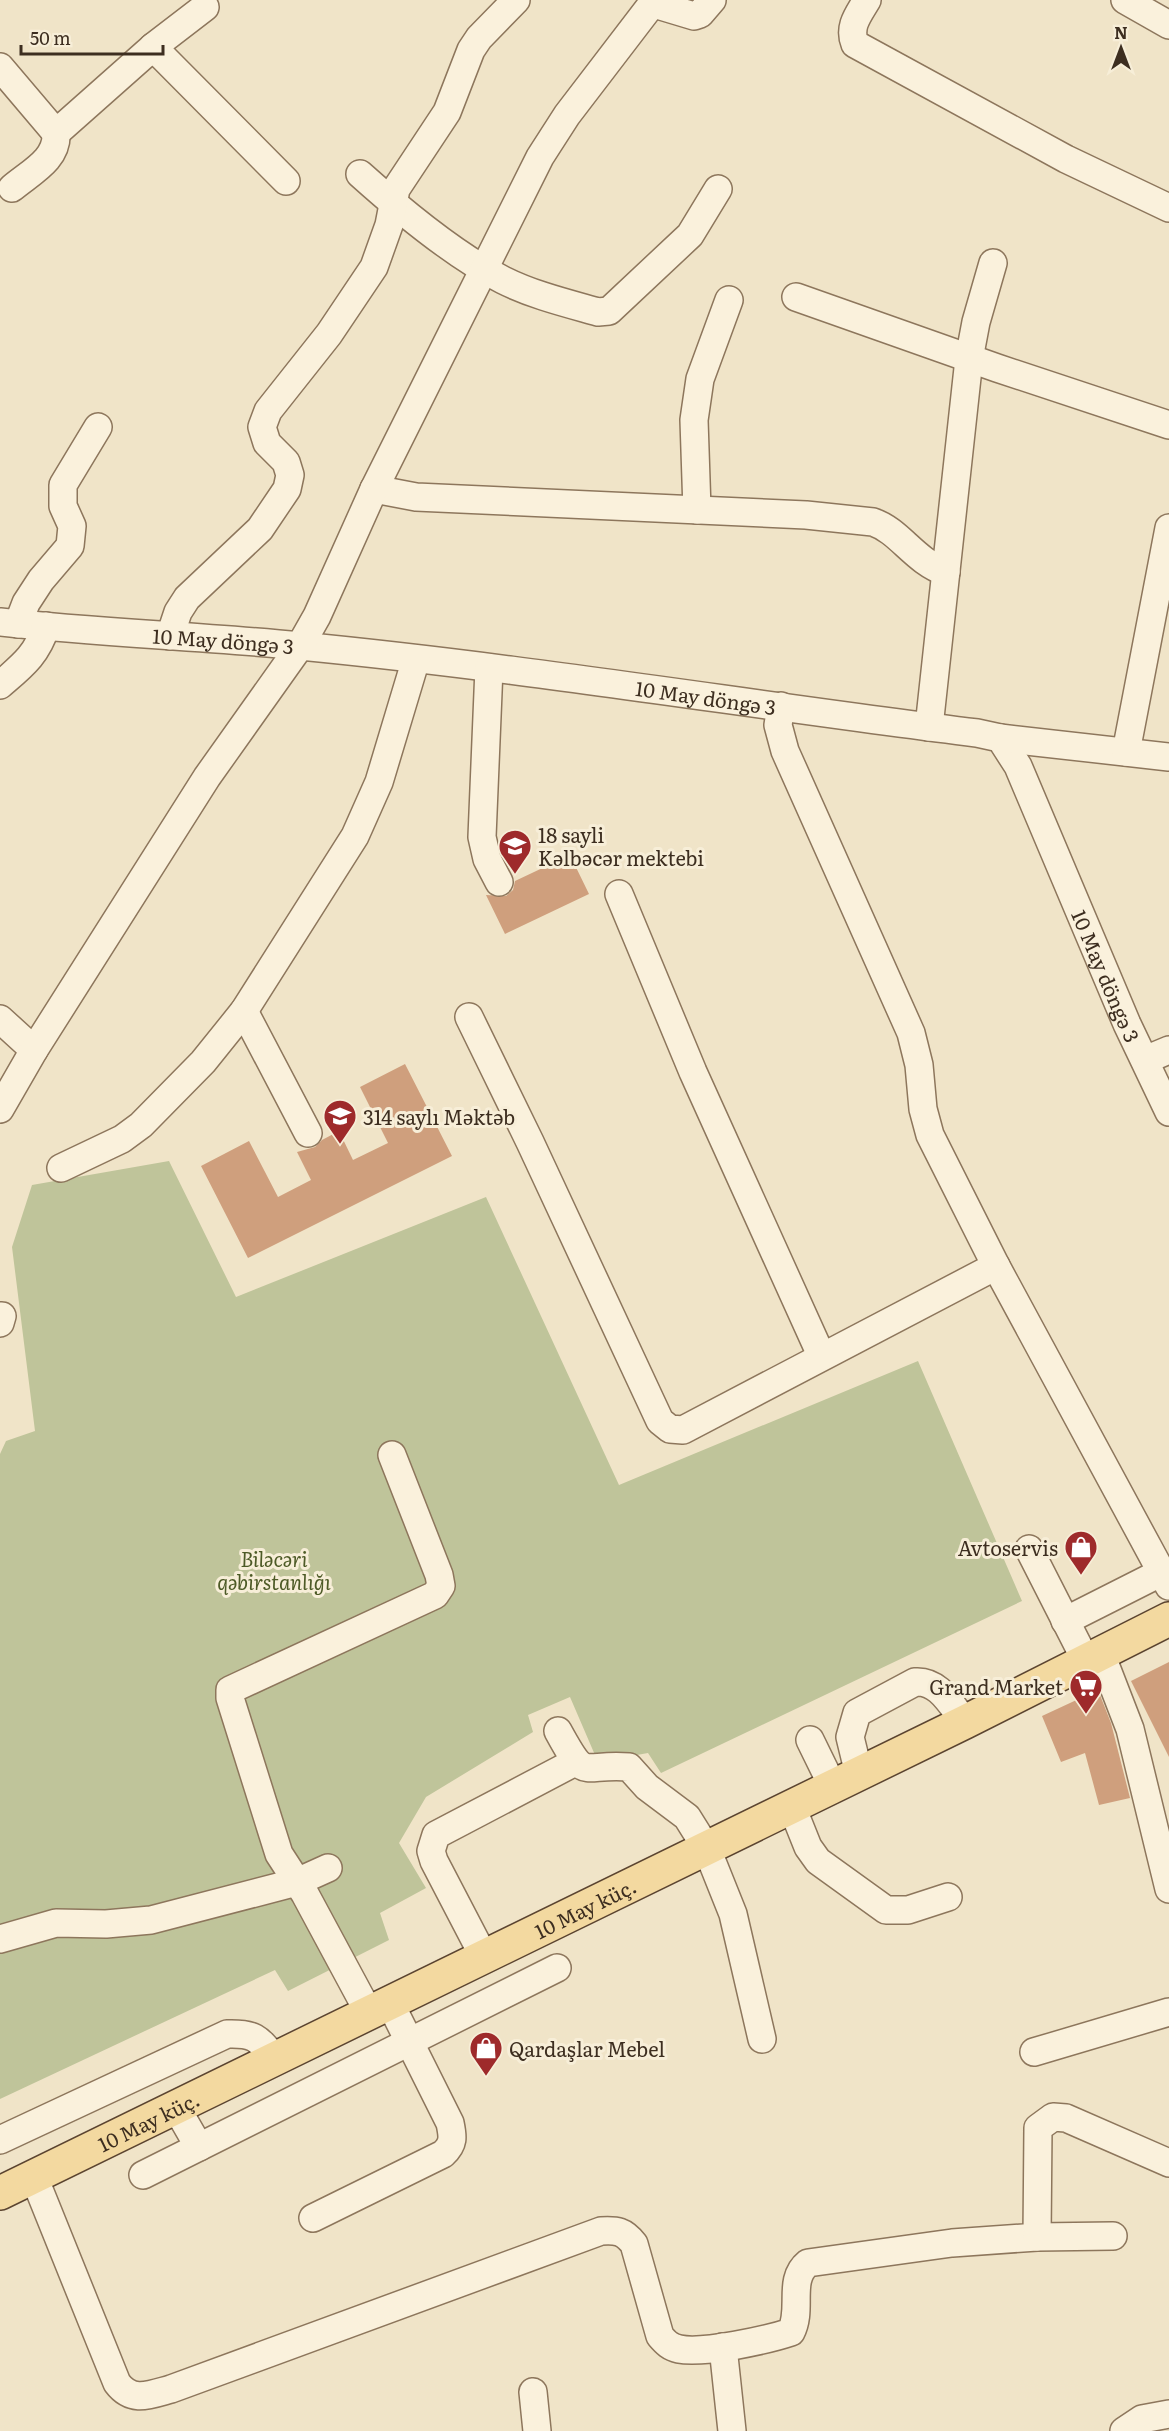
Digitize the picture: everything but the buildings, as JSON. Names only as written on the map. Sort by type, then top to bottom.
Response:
[{"type":"main road","name":"10 May küç.","points":[[0,2193],[792,1807],[1169,1619]]},
{"type":"street","points":[[170,636],[178,612],[186,598],[260,529],[287,489],[290,475],[286,462],[267,443],[262,427],[268,411],[329,334],[374,267],[389,225],[392,203],[402,178],[447,111],[471,50],[516,0]]},
{"type":"street","points":[[0,1109],[34,1050],[207,777],[300,646],[317,616],[374,489],[540,157],[567,115],[654,2],[694,16],[700,14],[712,0]]},
{"type":"street","points":[[867,0],[854,23],[851,35],[855,44],[1066,159],[1169,208]]},
{"type":"street","points":[[1125,0],[1169,25]]},
{"type":"street","points":[[56,133],[153,47],[205,7]]},
{"type":"street","points":[[153,47],[285,181]]},
{"type":"street","points":[[0,67],[56,133],[57,146],[52,155],[12,188]]},
{"type":"street","points":[[360,174],[392,203],[502,280],[540,295],[598,312],[609,311],[690,235],[718,189]]},
{"type":"street","points":[[929,727],[969,359],[993,262]]},
{"type":"street","points":[[796,297],[969,359],[1169,425]]},
{"type":"street","points":[[697,510],[694,420],[700,379],[729,300]]},
{"type":"street","points":[[9,623],[70,546],[72,525],[63,506],[63,485],[98,428]]},
{"type":"street","points":[[374,489],[416,497],[806,515],[873,522],[883,525],[920,560],[946,572]]},
{"type":"street","points":[[1126,752],[1169,528]]},
{"type":"street","name":"10 May döngə 3","points":[[9,623],[300,646],[416,658],[664,689],[1000,738],[1018,766],[1157,1055],[1169,1112]]},
{"type":"street","points":[[0,685],[23,666],[40,646],[46,626]]},
{"type":"street","points":[[61,1168],[122,1139],[141,1125],[203,1062],[244,1011],[355,836],[379,782],[416,658]]},
{"type":"street","points":[[489,668],[482,837],[487,859],[499,882]]},
{"type":"street","points":[[781,706],[778,725],[785,751],[911,1033],[919,1065],[923,1109],[930,1135],[996,1266],[1165,1579],[1065,1621]]},
{"type":"street","points":[[1000,738],[1169,757]]},
{"type":"street","points":[[619,894],[693,1072],[822,1355]]},
{"type":"street","points":[[244,1011],[308,1133]]},
{"type":"street","points":[[469,1017],[531,1142],[660,1421],[670,1429],[683,1430],[822,1355],[996,1266]]},
{"type":"street","points":[[0,1019],[34,1050]]},
{"type":"street","points":[[313,2218],[443,2154],[450,2147],[453,2137],[450,2123],[410,2043],[379,2008],[279,1854],[230,1698],[230,1690],[435,1595],[441,1586],[439,1575],[392,1455]]},
{"type":"street","points":[[1029,1549],[1065,1621],[1093,1657],[1130,1729],[1169,1889]]},
{"type":"street","points":[[846,1780],[850,1737],[857,1713],[915,1682],[925,1681],[935,1685],[965,1722]]},
{"type":"street","points":[[558,1731],[575,1762],[591,1770],[629,1767],[647,1787],[687,1817],[707,1848],[733,1914],[762,2039]]},
{"type":"street","points":[[810,1740],[846,1780]]},
{"type":"street","points":[[483,1957],[434,1861],[432,1842],[436,1835],[575,1762]]},
{"type":"street","points":[[792,1807],[808,1847],[818,1861],[886,1910],[908,1910],[948,1897]]},
{"type":"street","points":[[0,1939],[56,1923],[106,1924],[151,1920],[297,1882],[328,1868]]},
{"type":"street","points":[[143,2175],[557,1968]]},
{"type":"street","points":[[1034,2052],[1169,2012]]},
{"type":"street","points":[[0,2140],[227,2034],[243,2033],[258,2038],[275,2059]]},
{"type":"street","points":[[176,2107],[199,2147]]},
{"type":"street","points":[[1037,2237],[1036,2144],[1038,2128],[1044,2121],[1053,2117],[1066,2118],[1169,2163]]},
{"type":"street","points":[[34,2177],[117,2383],[125,2393],[135,2397],[181,2385],[601,2231],[616,2230],[626,2234],[634,2244],[660,2336],[668,2346],[681,2350],[723,2347],[791,2332],[797,2317],[796,2279],[800,2270],[808,2263],[952,2243],[1037,2237],[1113,2236]]},
{"type":"street","points":[[723,2347],[732,2431]]},
{"type":"street","points":[[533,2392],[537,2431]]},
{"type":"street","points":[[1124,2431],[1142,2419],[1169,2414]]},
{"type":"green space","name":"Biləcəri qəbirstanlığı","points":[[169,1161],[236,1297],[486,1197],[619,1485],[918,1361],[1022,1601],[661,1773],[648,1753],[598,1762],[570,1697],[528,1715],[533,1732],[426,1797],[399,1843],[426,1888],[380,1913],[389,1940],[288,1991],[275,1970],[0,2099],[0,1454],[6,1441],[35,1431],[12,1247],[32,1185]]},
{"type":"place","name":"18 sayli Kəlbəcər mektebi","points":[[515,875]]},
{"type":"place","name":"314 saylı Məktəb","points":[[340,1145]]},
{"type":"place","name":"Avtoservis","points":[[1081,1576]]},
{"type":"place","name":"Grand Market","points":[[1086,1715]]},
{"type":"place","name":"Qardaşlar Mebel","points":[[486,2077]]}]
